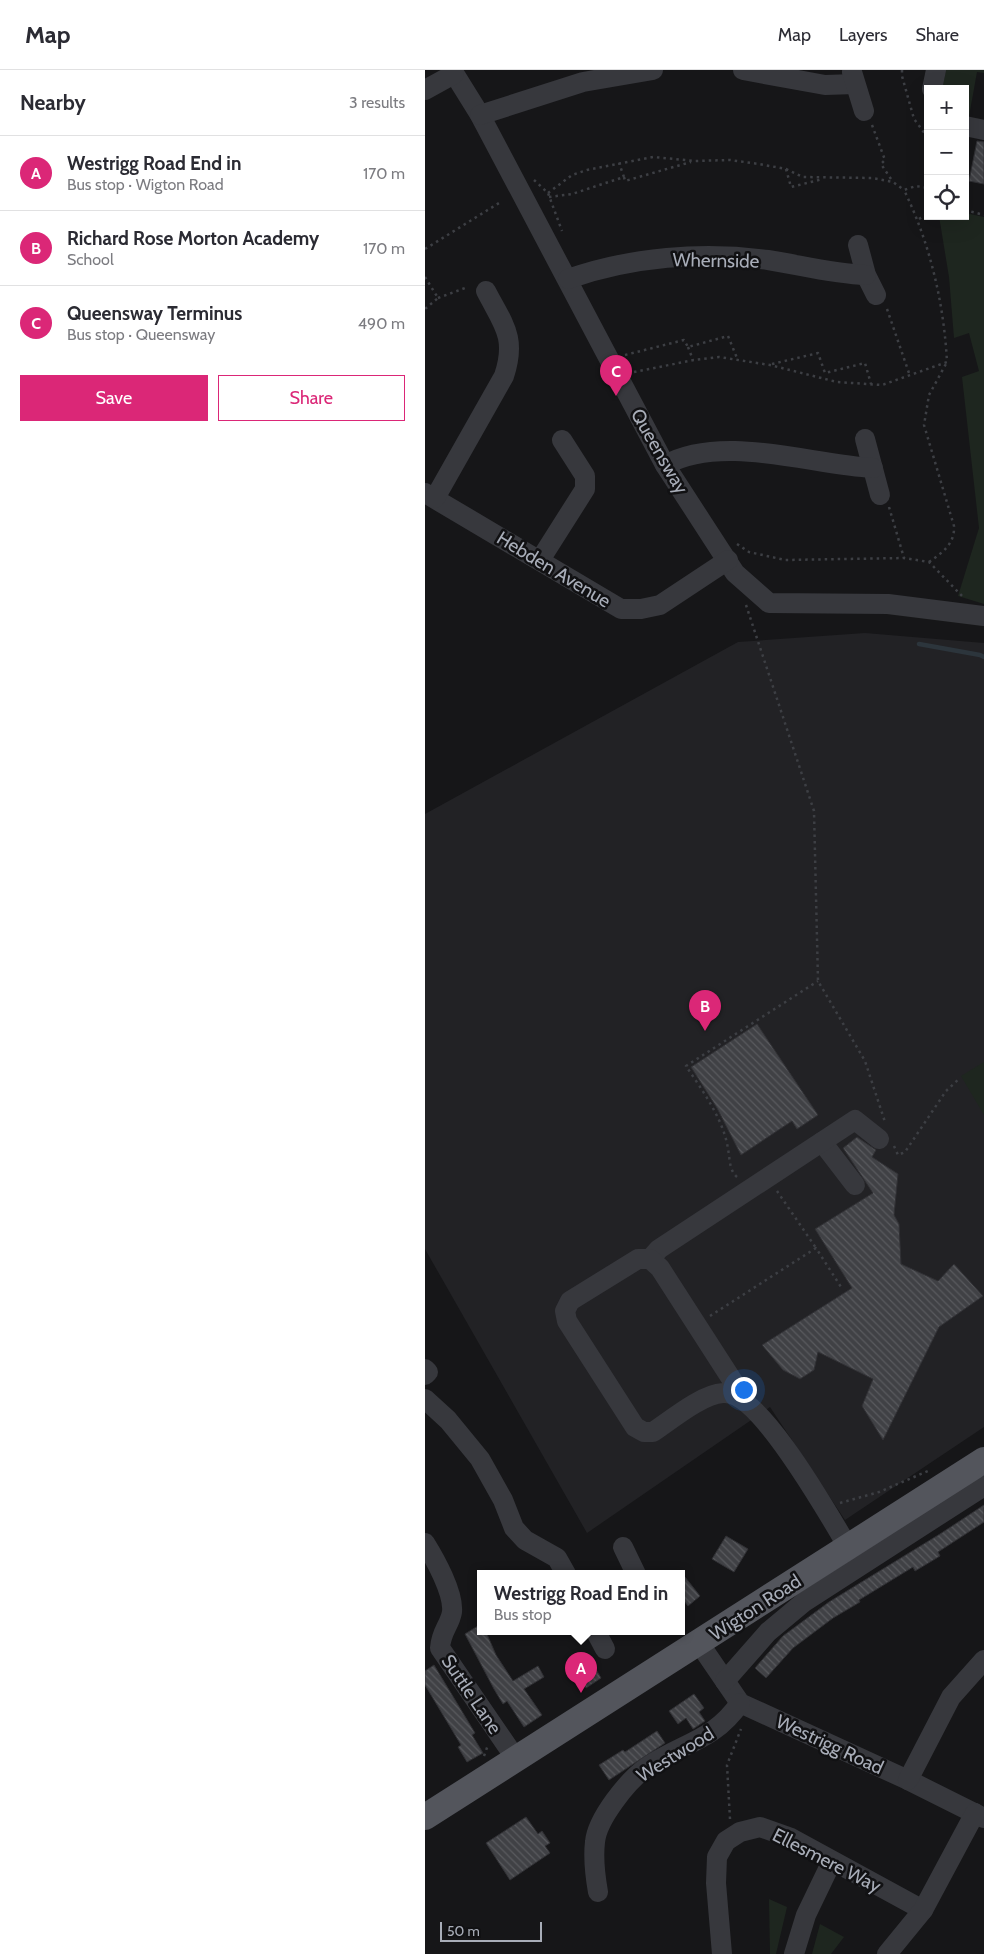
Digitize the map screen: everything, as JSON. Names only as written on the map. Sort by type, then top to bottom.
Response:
[{"type":"main road","name":"Wigton Road","points":[[425,1817],[984,1460]]},
{"type":"street","points":[[480,115],[583,82],[653,70]]},
{"type":"street","points":[[743,70],[825,84],[853,77],[868,118]]},
{"type":"street","points":[[933,85],[936,70]]},
{"type":"street","points":[[425,90],[453,72]]},
{"type":"street","name":"Queensway","points":[[453,72],[480,115],[519,192],[568,279],[665,465],[735,572],[769,603],[887,604],[984,616]]},
{"type":"street","points":[[969,127],[984,130]]},
{"type":"street","points":[[858,245],[866,275],[881,302]]},
{"type":"street","name":"Whernside","points":[[568,279],[644,260],[690,256],[766,260],[866,275]]},
{"type":"street","name":"Hebden Avenue","points":[[485,291],[509,336],[510,358],[504,376],[430,496],[621,609],[641,609],[660,605],[728,560]]},
{"type":"street","points":[[865,439],[884,499]]},
{"type":"street","points":[[540,560],[585,489],[585,476],[562,440]]},
{"type":"street","points":[[665,465],[679,457],[719,452],[789,455],[831,464],[873,468]]},
{"type":"street","points":[[649,1259],[659,1249],[822,1142],[838,1120],[855,1120],[886,1135]]},
{"type":"street","points":[[822,1142],[855,1185]]},
{"type":"street","points":[[735,1395],[734,1383],[660,1268],[649,1259],[638,1259],[570,1301],[565,1311],[567,1321],[635,1428],[644,1432],[653,1432],[711,1396],[724,1392],[735,1395],[782,1442],[848,1547]]},
{"type":"street","points":[[425,1399],[448,1420],[480,1459],[503,1500],[514,1528],[525,1540],[557,1558],[564,1570]]},
{"type":"street","name":"Wigton Road","points":[[725,1681],[768,1632],[804,1602],[984,1486]]},
{"type":"street","name":"Suttle Lane","points":[[425,1543],[434,1558],[452,1600],[452,1613],[441,1636],[441,1648],[516,1759]]},
{"type":"street","points":[[623,1547],[634,1570]]},
{"type":"street","points":[[597,1635],[605,1649]]},
{"type":"street","points":[[699,1643],[725,1681],[745,1705]]},
{"type":"street","points":[[909,1780],[951,1697],[984,1660]]},
{"type":"street","name":"Westrigg Road","points":[[745,1705],[909,1780],[980,1816]]},
{"type":"street","name":"Westwood","points":[[599,1892],[594,1868],[595,1840],[606,1815],[624,1788],[646,1767],[709,1735],[745,1705]]},
{"type":"street","points":[[887,1954],[923,1910],[980,1816]]},
{"type":"street","name":"Ellesmere Way","points":[[731,1838],[740,1832],[760,1827],[791,1838],[923,1910]]},
{"type":"street","points":[[723,1954],[716,1884],[717,1857],[726,1841],[731,1838]]},
{"type":"street","points":[[795,1954],[806,1915],[832,1861]]},
{"type":"path","points":[[902,70],[901,76],[913,119],[924,133]]},
{"type":"path","points":[[868,118],[885,160],[881,164],[893,182],[904,190],[919,220],[928,252],[946,336],[947,362],[929,395],[924,425],[954,526],[954,536],[943,552],[929,562]]},
{"type":"path","points":[[564,237],[548,192],[572,175],[619,162],[653,157],[695,162],[730,160],[786,169],[803,177],[872,178],[893,182]]},
{"type":"path","points":[[619,162],[625,181],[695,162]]},
{"type":"path","points":[[786,169],[791,187],[827,178]]},
{"type":"path","points":[[549,197],[572,194],[624,177]]},
{"type":"path","points":[[904,190],[916,186],[924,187]]},
{"type":"path","points":[[425,249],[499,203]]},
{"type":"path","points":[[969,211],[984,215]]},
{"type":"path","points":[[919,220],[924,216]]},
{"type":"path","points":[[425,277],[438,298]]},
{"type":"path","points":[[425,309],[438,298],[465,288]]},
{"type":"path","points":[[881,302],[910,376]]},
{"type":"path","points":[[688,347],[728,336],[737,358]]},
{"type":"path","points":[[625,355],[684,340],[693,360]]},
{"type":"path","points":[[770,364],[818,353],[828,380]]},
{"type":"path","points":[[634,372],[693,360],[737,358],[770,364],[828,380],[882,385],[947,362]]},
{"type":"path","points":[[825,373],[865,363],[871,384]]},
{"type":"path","points":[[884,499],[904,558]]},
{"type":"path","points":[[733,541],[749,552],[785,560],[904,558],[929,562],[967,602]]},
{"type":"path","points":[[743,597],[814,811],[818,981],[865,1061],[886,1135],[898,1155],[905,1152],[946,1091],[960,1078]]},
{"type":"path","points":[[818,981],[687,1066],[712,1106],[728,1148],[732,1171],[736,1177],[766,1179],[841,1287]]},
{"type":"path","points":[[696,1325],[815,1248]]},
{"type":"path","points":[[731,1838],[727,1765],[745,1705]]},
{"type":"shaded area","points":[[946,70],[984,70],[984,73],[977,72],[969,116],[969,85],[943,85]]},
{"type":"shaded area","points":[[969,214],[984,217],[984,604],[958,596],[979,528],[962,377],[979,371],[969,333],[954,338],[949,277],[940,220],[969,220]]},
{"type":"shaded area","points":[[865,633],[984,643],[984,1427],[845,1520],[770,1407],[587,1533],[425,1249],[425,814],[738,642]]},
{"type":"shaded area","points":[[984,1062],[984,1115],[961,1076]]},
{"type":"shaded area","points":[[769,1899],[787,1907],[776,1954],[770,1954]]},
{"type":"shaded area","points":[[820,1924],[844,1937],[831,1954],[812,1954]]},
{"type":"building","points":[[977,141],[984,142],[984,184],[969,181]]},
{"type":"building","points":[[757,1024],[818,1115],[797,1129],[792,1121],[741,1155],[717,1108],[691,1067]]},
{"type":"building","points":[[857,1137],[876,1150],[872,1157],[898,1174],[894,1215],[899,1224],[901,1264],[938,1281],[954,1264],[983,1296],[939,1327],[883,1440],[862,1406],[873,1379],[818,1352],[814,1370],[800,1379],[783,1370],[762,1345],[852,1288],[815,1229],[873,1193],[843,1148]]},
{"type":"building","points":[[984,1505],[984,1522],[938,1552],[940,1556],[915,1571],[913,1567],[833,1618],[793,1648],[766,1678],[755,1668],[783,1636],[829,1602]]},
{"type":"building","points":[[726,1536],[748,1549],[734,1572],[712,1559]]},
{"type":"building","points":[[685,1577],[700,1596],[688,1606],[685,1602]]},
{"type":"building","points":[[477,1626],[477,1635],[487,1635],[496,1655],[513,1681],[538,1666],[544,1677],[524,1689],[542,1715],[524,1727],[507,1701],[503,1704],[465,1634]]},
{"type":"building","points":[[591,1661],[601,1678],[586,1688],[575,1670]]},
{"type":"building","points":[[434,1665],[475,1733],[472,1735],[483,1753],[467,1762],[458,1747],[461,1745],[425,1685],[425,1671]]},
{"type":"building","points":[[694,1694],[704,1708],[699,1712],[705,1721],[693,1729],[686,1718],[678,1724],[669,1711]]},
{"type":"building","points":[[657,1731],[665,1743],[609,1780],[599,1765],[623,1750],[625,1752]]},
{"type":"building","points":[[526,1817],[538,1834],[542,1831],[550,1843],[545,1846],[550,1853],[510,1880],[486,1843]]},
{"type":"waterway","points":[[919,644],[984,657]]},
{"type":"place","name":"Queensway Terminus","points":[[616,396]]},
{"type":"place","name":"Richard Rose Morton Academy","points":[[705,1031]]},
{"type":"place","name":"Westrigg Road End in","points":[[581,1693]]}]
